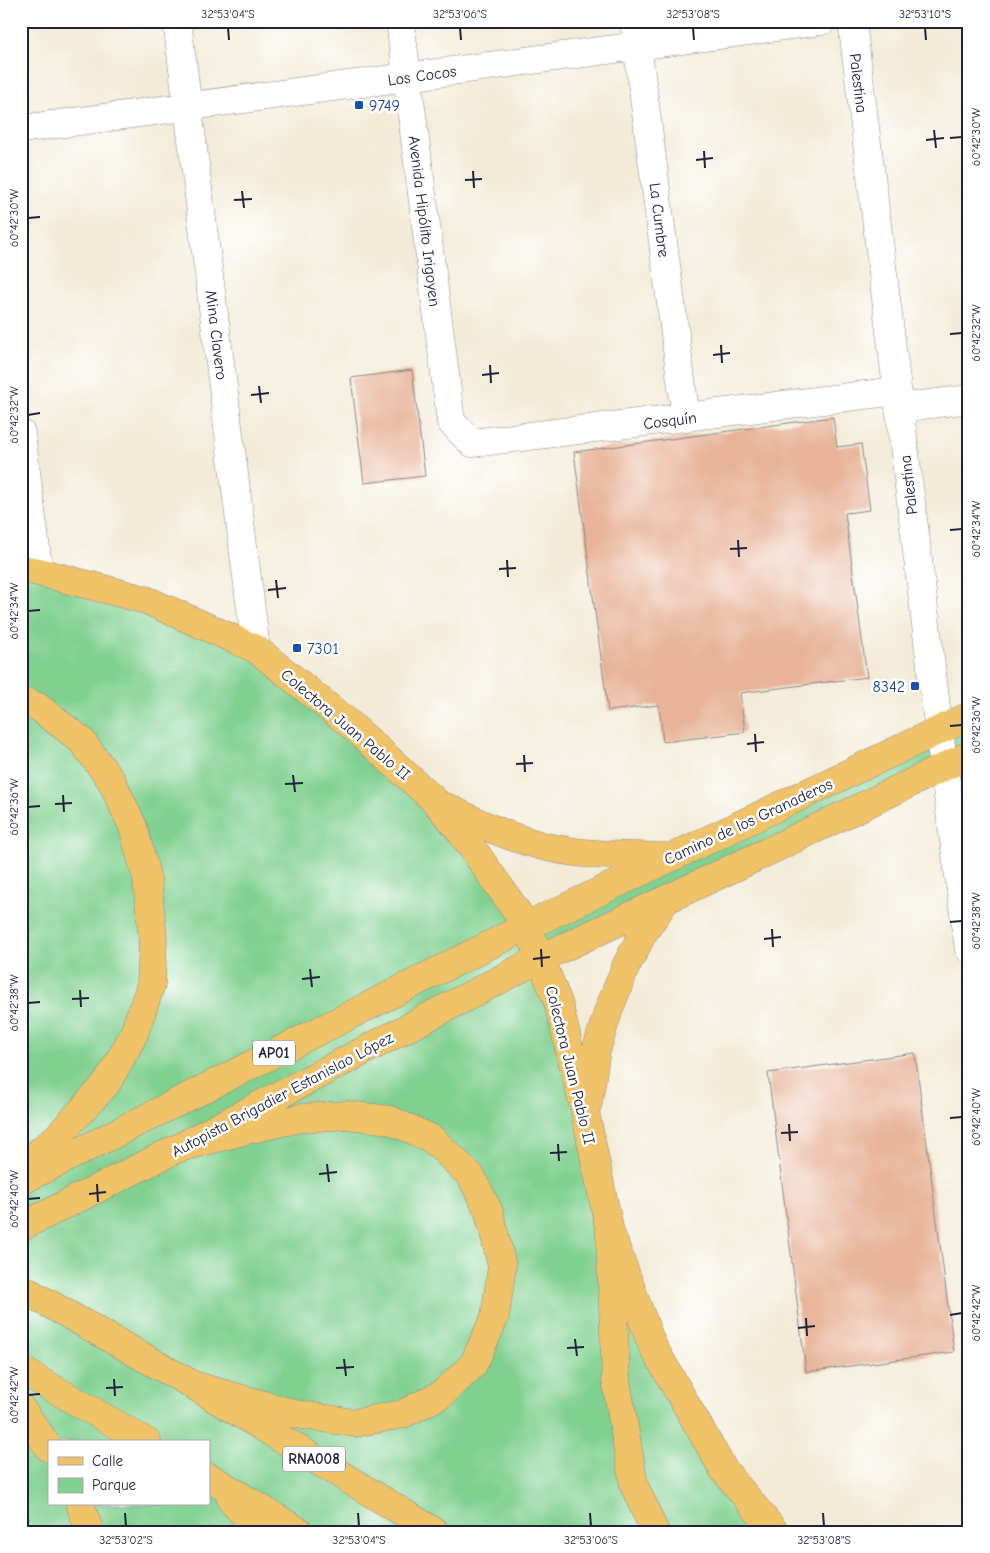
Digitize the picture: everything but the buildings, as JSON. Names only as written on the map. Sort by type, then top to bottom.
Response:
[{"type":"main road","name":"Colectora Juan Pablo II","points":[[30,570],[146,600],[256,649],[351,725],[435,801],[458,828],[527,926],[558,1002],[586,1116],[610,1232],[652,1345],[723,1469],[774,1532]]},
{"type":"main road","points":[[21,700],[38,707],[81,740],[111,780],[133,827],[147,879],[153,939],[151,985],[133,1036],[107,1083],[58,1136],[21,1167]]},
{"type":"main road","name":"Camino de los Granaderos","points":[[527,926],[969,716]]},
{"type":"main road","points":[[541,958],[969,755]]},
{"type":"main road","points":[[435,801],[479,824],[525,841],[573,852],[622,856],[673,857]]},
{"type":"main road","points":[[586,1116],[596,1051],[609,1010],[626,966],[643,933],[666,900]]},
{"type":"main road","name":"AP01","points":[[21,1181],[527,926]]},
{"type":"main road","name":"Autopista Brigadier Estanislao López","points":[[21,1227],[176,1149],[541,958]]},
{"type":"main road","points":[[176,1149],[250,1129],[301,1118],[347,1115],[390,1120],[432,1139],[471,1176],[490,1212],[502,1266],[495,1317],[473,1365],[442,1394],[403,1414],[355,1423],[295,1414],[193,1386]]},
{"type":"main road","points":[[610,1232],[616,1380],[634,1485],[655,1532]]},
{"type":"main road","name":"RNA008","points":[[21,1288],[193,1386],[435,1532]]},
{"type":"main road","points":[[21,1370],[144,1440]]},
{"type":"main road","points":[[21,1408],[48,1447]]},
{"type":"main road","points":[[210,1478],[260,1532]]},
{"type":"main road","points":[[210,1478],[300,1532]]},
{"type":"main road","points":[[81,1506],[90,1532]]},
{"type":"street","name":"Mina Clavero","points":[[177,21],[256,649]]},
{"type":"street","name":"Avenida Hipólito Irigoyen","points":[[400,21],[451,422]]},
{"type":"street","name":"Los Cocos","points":[[21,129],[407,77],[636,34],[822,21]]},
{"type":"street","name":"Palestina","points":[[852,21],[939,731],[944,768],[960,823],[969,948]]},
{"type":"street","name":"La Cumbre","points":[[636,34],[686,418]]},
{"type":"street","name":"Cosquín","points":[[451,422],[472,444],[686,418],[898,400],[969,399]]},
{"type":"street","points":[[21,433],[30,570]]},
{"type":"green space","points":[[21,569],[256,649],[351,725],[527,925],[969,716],[969,819],[952,828],[944,768],[541,958],[652,1345],[775,1532],[21,1532]]},
{"type":"place","name":"9749","points":[[359,105]]},
{"type":"place","name":"7301","points":[[297,648]]},
{"type":"place","name":"8342","points":[[915,686]]}]
